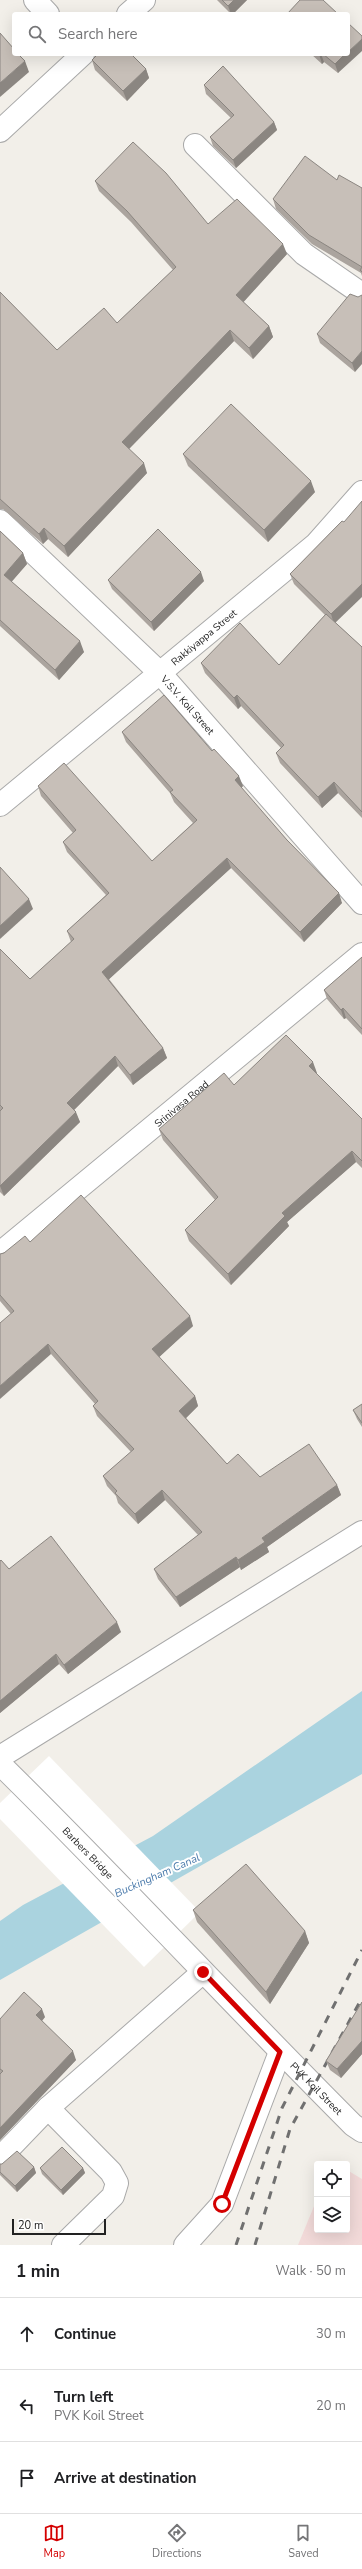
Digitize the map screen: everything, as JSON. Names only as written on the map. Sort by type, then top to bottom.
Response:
[{"type":"street","points":[[35,0],[46,12]]},
{"type":"street","points":[[130,12],[144,0]]},
{"type":"street","points":[[0,131],[80,56]]},
{"type":"street","points":[[195,145],[304,254],[362,294]]},
{"type":"street","name":"Rakkiyappa Street","points":[[1,802],[316,544],[362,492]]},
{"type":"street","name":"V.S.V. Koil Street","points":[[0,520],[160,673],[362,903]]},
{"type":"street","name":"Srinivasa Road","points":[[0,1253],[362,954]]},
{"type":"street","points":[[0,1757],[362,1532]]},
{"type":"street","name":"Barbers Bridge","points":[[0,1764],[172,1939]]},
{"type":"street","name":"PVK Koil Street","points":[[172,1939],[280,2052],[359,2124]]},
{"type":"street","points":[[0,2158],[48,2108],[203,1972]]},
{"type":"street","points":[[185,2245],[222,2204],[280,2052]]},
{"type":"street","points":[[48,2108],[111,2172],[117,2183],[112,2196],[63,2245]]},
{"type":"shaded area","points":[[350,2172],[362,2179],[362,2245],[298,2245],[314,2206],[314,2233],[350,2233]]},
{"type":"water","name":"Buckingham Canal","points":[[362,1691],[362,1774],[0,1980],[0,1921],[23,1905],[153,1836]]},
{"type":"pier","points":[[49,1756],[200,1912],[144,1967],[0,1819],[0,1803]]},
{"type":"building","points":[[222,0],[234,0],[228,6]]},
{"type":"building","points":[[300,0],[323,0],[336,12],[289,12]]},
{"type":"building","points":[[350,25],[362,36],[362,39],[350,50]]},
{"type":"building","points":[[0,33],[12,47],[12,56],[20,56],[25,61],[0,83]]},
{"type":"building","points":[[96,56],[133,56],[146,69],[123,91],[92,60]]},
{"type":"building","points":[[325,56],[343,56],[335,64]]},
{"type":"building","points":[[223,66],[274,122],[233,160],[210,137],[234,115],[204,85]]},
{"type":"building","points":[[133,142],[166,173],[208,224],[237,199],[283,244],[236,295],[269,326],[249,348],[230,330],[122,442],[144,463],[64,546],[44,528],[39,534],[0,499],[0,292],[57,350],[104,308],[117,323],[176,267],[127,211],[95,181]]},
{"type":"building","points":[[305,156],[337,180],[339,175],[362,188],[362,267],[309,235],[273,199]]},
{"type":"building","points":[[350,294],[358,297],[362,295],[362,351],[352,363],[317,334]]},
{"type":"building","points":[[231,404],[311,481],[264,530],[183,454]]},
{"type":"building","points":[[362,501],[362,584],[331,614],[290,574],[342,521],[344,522]]},
{"type":"building","points":[[158,529],[201,572],[151,622],[108,580]]},
{"type":"building","points":[[0,531],[23,553],[4,575],[80,641],[55,670],[0,620]]},
{"type":"building","points":[[326,614],[362,647],[362,812],[334,782],[318,797],[276,753],[284,745],[237,695],[234,698],[201,663],[240,623],[279,665]]},
{"type":"building","points":[[164,695],[212,751],[214,749],[239,776],[235,780],[287,840],[339,893],[300,932],[227,858],[102,972],[163,1048],[130,1075],[115,1056],[67,1103],[76,1112],[0,1186],[0,1111],[3,1108],[0,1105],[0,949],[30,979],[74,939],[67,931],[109,893],[63,842],[76,830],[38,786],[64,763],[152,861],[197,820],[170,792],[173,790],[122,732]]},
{"type":"building","points":[[0,867],[29,899],[0,926]]},
{"type":"building","points":[[362,957],[362,1029],[343,1008],[341,1010],[324,990]]},
{"type":"building","points":[[286,1035],[313,1062],[309,1066],[362,1119],[362,1161],[352,1151],[282,1213],[285,1216],[228,1274],[185,1230],[218,1197],[159,1129],[224,1073],[234,1085]]},
{"type":"building","points":[[81,1195],[190,1316],[152,1349],[195,1396],[179,1411],[227,1464],[238,1454],[260,1477],[309,1444],[337,1485],[262,1538],[265,1542],[238,1560],[236,1557],[176,1597],[154,1569],[202,1532],[162,1490],[135,1514],[115,1493],[117,1491],[103,1476],[134,1449],[93,1406],[98,1401],[48,1344],[0,1386],[0,1323],[14,1311],[0,1295],[0,1254],[4,1253],[25,1236],[30,1242]]},
{"type":"building","points":[[362,1404],[362,1423],[353,1410]]},
{"type":"building","points":[[51,1536],[117,1622],[64,1665],[56,1654],[0,1701],[0,1561],[1,1560],[9,1569]]},
{"type":"building","points":[[246,1864],[305,1931],[266,1992],[193,1910]]},
{"type":"building","points":[[24,1992],[42,2009],[36,2015],[73,2051],[0,2128],[0,2074],[3,2071],[0,2069],[0,2019]]},
{"type":"building","points":[[362,2002],[362,2041],[337,2069],[326,2061]]},
{"type":"building","points":[[62,2147],[83,2168],[61,2190],[40,2168]]},
{"type":"building","points":[[17,2151],[34,2167],[15,2186],[0,2172],[0,2164],[2,2164]]},
{"type":"railway","points":[[236,2245],[282,2108],[362,1950]]},
{"type":"railway","points":[[255,2245],[290,2129],[362,1998]]},
{"type":"route","points":[[203,1972],[280,2052],[222,2204]]}]
